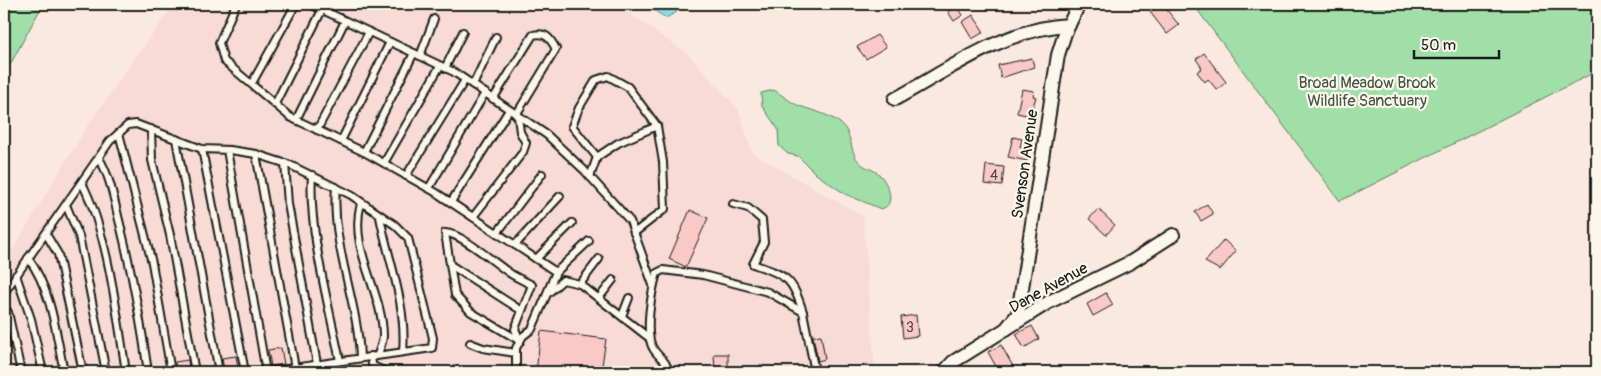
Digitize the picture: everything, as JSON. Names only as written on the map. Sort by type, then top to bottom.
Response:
[{"type":"street","name":"Svenson Avenue","points":[[1006,329],[1018,314],[1058,55],[1079,4]]},
{"type":"street","points":[[896,99],[1003,40],[1044,26],[1069,25]]},
{"type":"street","name":"Dane Avenue","points":[[944,372],[953,362],[1049,302],[1131,262],[1173,235]]},
{"type":"lane","points":[[236,4],[218,43],[224,61],[275,104],[296,120],[364,152],[428,188],[556,272]]},
{"type":"lane","points":[[252,83],[296,4]]},
{"type":"lane","points":[[310,4],[443,67],[473,85],[547,136],[590,177],[630,221],[653,285]]},
{"type":"lane","points":[[275,104],[322,10]]},
{"type":"lane","points":[[364,152],[434,19]]},
{"type":"lane","points":[[296,120],[345,21]]},
{"type":"lane","points":[[317,130],[369,32]]},
{"type":"lane","points":[[384,164],[463,32]]},
{"type":"lane","points":[[473,216],[523,152],[526,143],[520,132],[517,116],[556,49],[550,38],[541,33],[532,35],[493,99]]},
{"type":"lane","points":[[473,85],[496,37]]},
{"type":"lane","points":[[341,142],[390,42]]},
{"type":"lane","points":[[597,158],[572,126],[579,108],[596,80],[608,76],[628,88],[658,126],[664,162],[664,209],[634,233]]},
{"type":"lane","points":[[406,176],[465,80]]},
{"type":"lane","points":[[428,188],[485,93]]},
{"type":"lane","points":[[451,202],[509,110]]},
{"type":"lane","points":[[4,293],[110,141],[128,125],[136,124],[202,149],[227,150],[256,154],[285,163],[336,187],[395,225],[408,238],[434,338],[432,348],[266,372],[227,150]]},
{"type":"lane","points":[[590,177],[597,158],[618,144],[658,126]]},
{"type":"lane","points":[[151,129],[152,160],[170,235],[195,372]]},
{"type":"lane","points":[[119,133],[152,263],[171,372]]},
{"type":"lane","points":[[176,139],[219,372]]},
{"type":"lane","points":[[202,149],[245,372]]},
{"type":"lane","points":[[256,154],[295,368]]},
{"type":"lane","points":[[99,158],[108,172],[130,266],[138,303],[148,372]]},
{"type":"lane","points":[[285,163],[288,204],[316,364]]},
{"type":"lane","points":[[498,233],[542,174]]},
{"type":"lane","points":[[312,175],[310,194],[315,230],[340,361]]},
{"type":"lane","points":[[82,182],[92,202],[104,249],[126,372]]},
{"type":"lane","points":[[336,187],[334,208],[339,248],[359,334],[360,358]]},
{"type":"lane","points":[[515,245],[560,196]]},
{"type":"lane","points":[[361,203],[356,219],[383,337],[374,356],[373,369],[386,372]]},
{"type":"lane","points":[[733,204],[748,208],[762,220],[764,242],[753,264],[784,275],[796,290],[815,372]]},
{"type":"lane","points":[[66,205],[79,236],[106,372]]},
{"type":"lane","points":[[380,217],[388,259],[400,294],[406,326],[403,352]]},
{"type":"lane","points":[[536,259],[572,223]]},
{"type":"lane","points":[[445,233],[462,240],[513,276],[532,285],[516,329],[520,341],[472,312],[455,295],[452,266],[445,233]]},
{"type":"lane","points":[[46,234],[58,254],[83,372]]},
{"type":"lane","points":[[516,372],[516,353],[520,341],[532,329],[556,272],[589,240]]},
{"type":"lane","points":[[28,258],[38,272],[47,295],[64,372]]},
{"type":"lane","points":[[580,284],[598,259]]},
{"type":"lane","points":[[452,266],[522,311]]},
{"type":"lane","points":[[648,337],[653,285],[657,273],[663,270],[703,275],[768,292],[802,312]]},
{"type":"lane","points":[[16,275],[31,319],[43,372]]},
{"type":"lane","points":[[547,294],[562,280],[580,284],[648,337],[654,350],[666,362],[669,372]]},
{"type":"lane","points":[[599,298],[614,280]]},
{"type":"lane","points":[[622,316],[629,298]]},
{"type":"lane","points":[[4,307],[8,312],[21,372]]},
{"type":"lane","points":[[470,343],[483,348],[516,353]]},
{"type":"shaded area","points":[[174,4],[473,4],[487,12],[502,4],[615,4],[688,54],[739,110],[752,153],[863,216],[875,372],[4,372],[4,264],[88,125]]},
{"type":"green space","points":[[4,4],[43,4],[4,76]]},
{"type":"green space","name":"Broad Meadow Brook Wildlife Sanctuary","points":[[1193,4],[1597,4],[1597,71],[1340,201]]},
{"type":"green space","points":[[774,90],[791,102],[830,117],[844,127],[856,158],[862,165],[880,175],[886,184],[890,199],[886,207],[881,209],[845,194],[816,174],[798,156],[788,154],[779,146],[778,129],[762,106],[761,93]]},
{"type":"water","points":[[644,4],[671,4],[677,12],[666,18]]},
{"type":"building","points":[[1162,4],[1179,25],[1167,34],[1150,12]]},
{"type":"building","points":[[957,6],[963,15],[954,21],[948,12]]},
{"type":"building","points":[[973,15],[984,32],[972,39],[962,22]]},
{"type":"building","points":[[877,35],[886,47],[866,59],[857,47]]},
{"type":"building","points":[[1204,53],[1226,82],[1217,90],[1208,79],[1205,82],[1197,72],[1202,68],[1196,59]]},
{"type":"building","points":[[1032,58],[1034,67],[1001,78],[998,65]]},
{"type":"building","points":[[1022,89],[1034,91],[1033,96],[1036,97],[1030,116],[1017,113]]},
{"type":"building","points":[[1013,137],[1022,139],[1020,147],[1030,149],[1027,161],[1008,157]]},
{"type":"building","points":[[986,165],[1004,167],[1002,186],[984,184]]},
{"type":"building","points":[[1207,204],[1213,214],[1201,221],[1195,212]]},
{"type":"building","points":[[1098,209],[1115,225],[1106,235],[1089,219]]},
{"type":"building","points":[[690,210],[708,218],[686,267],[669,259]]},
{"type":"building","points":[[1224,240],[1236,251],[1220,270],[1205,262]]},
{"type":"building","points":[[1106,293],[1113,305],[1093,316],[1087,304]]},
{"type":"building","points":[[916,315],[918,336],[903,338],[901,317]]},
{"type":"building","points":[[1032,326],[1039,339],[1024,348],[1016,334]]},
{"type":"building","points":[[541,331],[606,339],[601,372],[536,372]]},
{"type":"building","points":[[821,335],[825,359],[818,361],[813,336]]},
{"type":"building","points":[[1001,345],[1015,370],[999,372],[988,352]]},
{"type":"building","points":[[281,348],[284,364],[271,366],[268,350]]},
{"type":"building","points":[[714,354],[728,354],[728,372],[715,372]]},
{"type":"building","points":[[236,356],[238,368],[224,370],[222,358]]},
{"type":"building","points":[[188,360],[189,369],[176,370],[175,362]]}]
